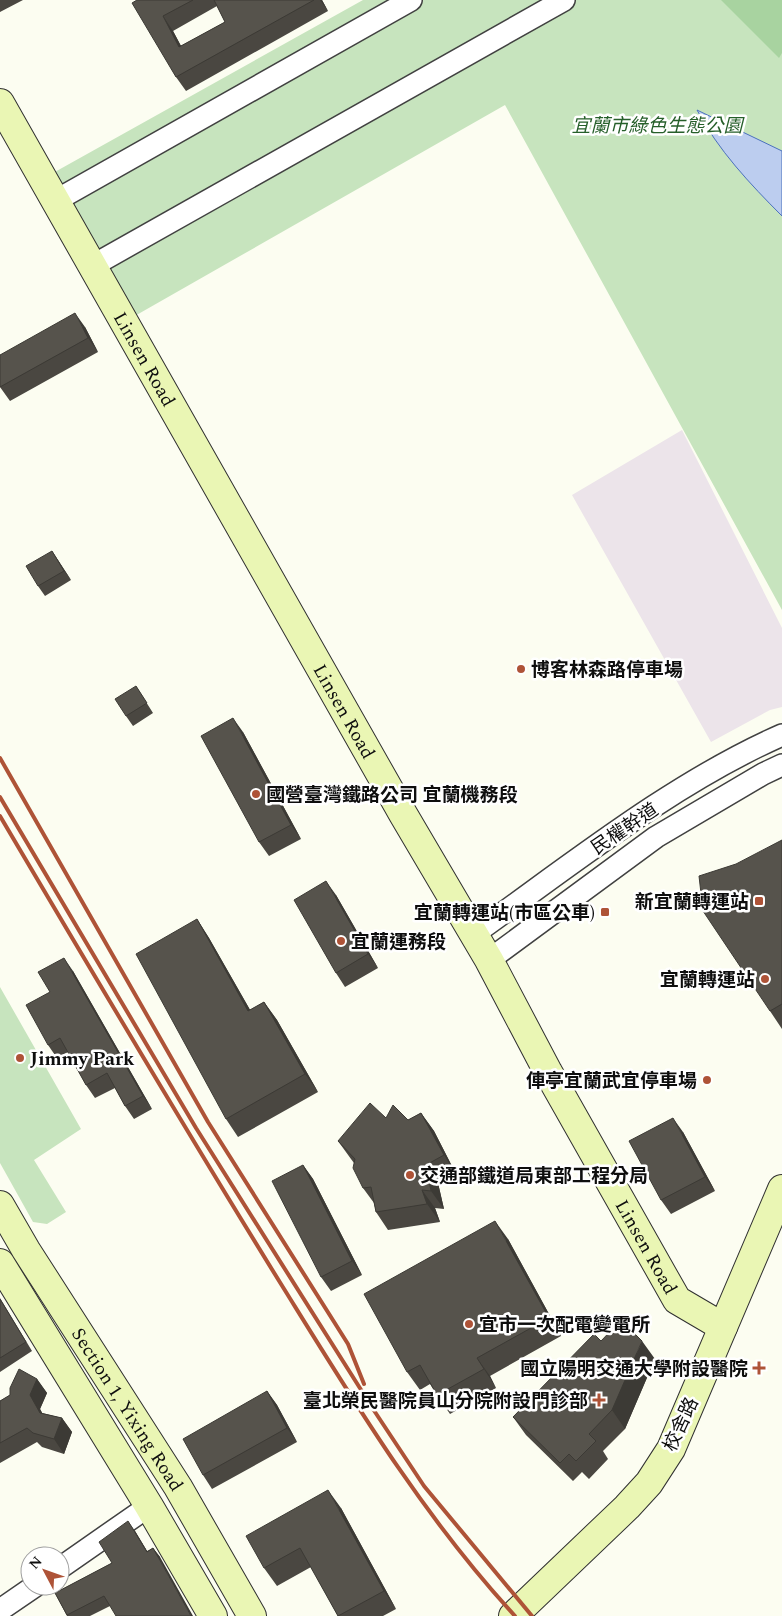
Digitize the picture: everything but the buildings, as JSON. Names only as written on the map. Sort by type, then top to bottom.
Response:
[{"type":"street","points":[[55,201],[411,0]]},
{"type":"street","points":[[92,266],[564,0]]},
{"type":"street","name":"Linsen Road","points":[[0,103],[403,814],[489,960],[548,1072],[677,1300],[723,1327]]},
{"type":"street","name":"民權幹道","points":[[474,934],[640,815],[754,748],[782,736]]},
{"type":"street","name":"民權幹道","points":[[489,960],[656,837],[763,774],[782,765]]},
{"type":"street","name":"校舍路","points":[[513,1616],[650,1483],[670,1449],[782,1189]]},
{"type":"street","name":"Section 1, Yixing Road","points":[[0,1205],[26,1250],[178,1487],[252,1616]]},
{"type":"street","name":"Section 1, Yixing Road","points":[[1,1266],[149,1506],[213,1616]]},
{"type":"street","points":[[70,1561],[149,1506]]},
{"type":"street","points":[[0,1610],[20,1596]]},
{"type":"shaded area","points":[[682,430],[782,628],[782,707],[770,710],[711,742],[572,495]]},
{"type":"green space","name":"宜蘭市綠色生態公園","points":[[363,0],[782,0],[782,610],[505,105],[133,317],[53,173]]},
{"type":"green space","points":[[721,0],[782,0],[782,53],[779,58]]},
{"type":"green space","name":"Jimmy Park","points":[[0,987],[81,1129],[34,1160],[66,1212],[47,1224],[33,1222],[0,1163]]},
{"type":"water","points":[[697,110],[782,151],[782,216],[725,153]]},
{"type":"railway","points":[[0,758],[208,1122],[348,1344],[364,1384]]},
{"type":"railway","points":[[0,797],[196,1128],[375,1412],[424,1486],[532,1616]]},
{"type":"railway","points":[[0,816],[210,1167],[362,1413],[390,1456],[449,1538],[515,1616]]},
{"type":"place","name":"博客林森路停車場","points":[[521,669]]},
{"type":"place","name":"國營臺灣鐵路公司 宜蘭機務段","points":[[256,794]]},
{"type":"place","name":"新宜蘭轉運站","points":[[759,901]]},
{"type":"place","name":"宜蘭轉運站(市區公車)","points":[[605,912]]},
{"type":"place","name":"宜蘭運務段","points":[[341,941]]},
{"type":"place","name":"宜蘭轉運站","points":[[765,979]]},
{"type":"place","name":"Jimmy Park","points":[[20,1058]]},
{"type":"place","name":"俥亭宜蘭武宜停車場","points":[[707,1080]]},
{"type":"place","name":"交通部鐵道局東部工程分局","points":[[410,1175]]},
{"type":"place","name":"宜市一次配電變電所","points":[[469,1324]]},
{"type":"place","name":"國立陽明交通大學附設醫院","points":[[759,1368]]},
{"type":"place","name":"臺北榮民醫院員山分院附設門診部","points":[[599,1400]]}]
